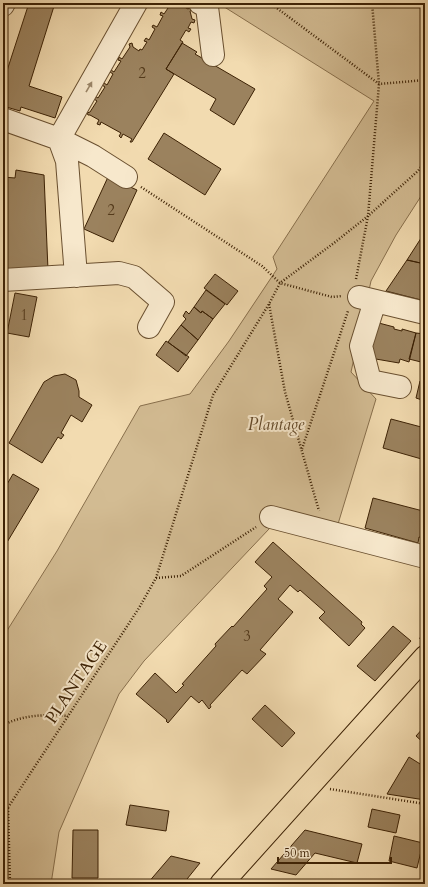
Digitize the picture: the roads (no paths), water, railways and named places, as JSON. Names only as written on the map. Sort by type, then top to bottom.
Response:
[{"type":"main road","points":[[221,884],[425,657]]},
{"type":"street","points":[[76,276],[67,161],[59,139],[136,3]]},
{"type":"street","points":[[200,3],[207,7],[212,55]]},
{"type":"street","points":[[3,119],[59,139],[93,156],[126,177]]},
{"type":"street","points":[[3,280],[119,273],[134,277],[163,302],[149,326]]},
{"type":"street","points":[[400,388],[370,381],[361,346],[362,298],[425,313]]},
{"type":"street","points":[[270,517],[425,557]]},
{"type":"park label","name":"Plantage","points":[[276,424]]}]
